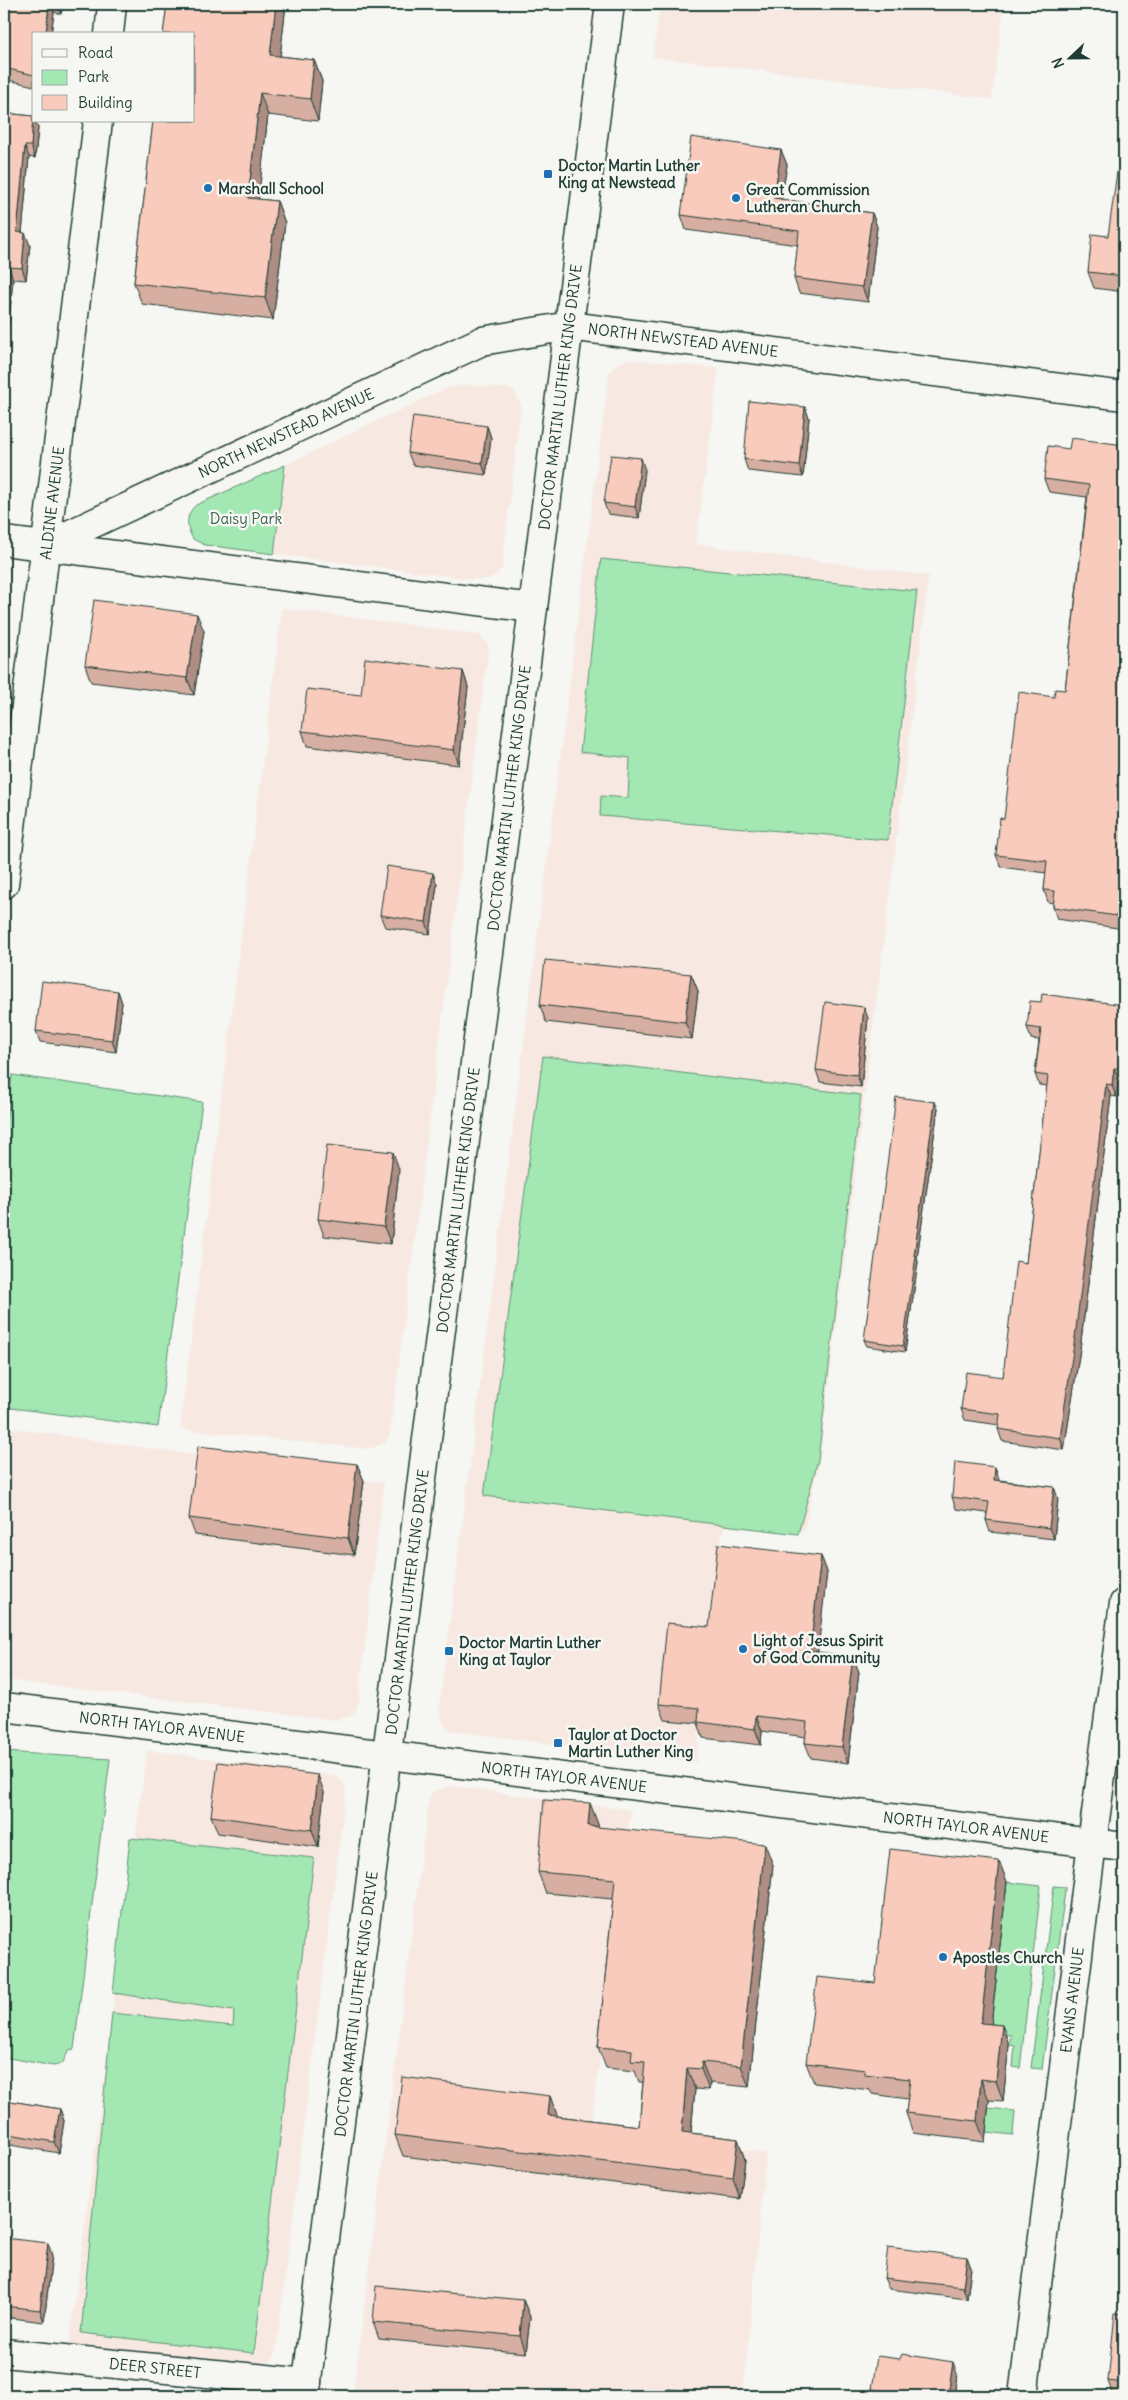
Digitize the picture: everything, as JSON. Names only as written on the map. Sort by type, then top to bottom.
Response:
[{"type":"street","points":[[108,32],[112,4]]},
{"type":"street","name":"DOCTOR MARTIN LUTHER KING DRIVE","points":[[306,2390],[610,4]]},
{"type":"street","name":"ALDINE AVENUE","points":[[4,884],[98,122]]},
{"type":"street","name":"NORTH NEWSTEAD AVENUE","points":[[47,545],[482,341],[569,326],[1124,396]]},
{"type":"street","points":[[4,541],[533,608]]},
{"type":"street","name":"EVANS AVENUE","points":[[1023,2396],[1124,1603]]},
{"type":"street","name":"NORTH TAYLOR AVENUE","points":[[4,1706],[1124,1847]]},
{"type":"street","name":"DEER STREET","points":[[4,2353],[306,2390]]},
{"type":"shaded area","points":[[660,4],[1004,4],[992,99],[653,57]]},
{"type":"shaded area","points":[[628,359],[719,368],[696,544],[929,576],[820,1456],[804,1531],[724,1525],[719,1553],[696,1762],[451,1731],[444,1725],[439,1708],[609,373],[614,366]]},
{"type":"shaded area","points":[[463,385],[506,388],[515,391],[521,406],[502,568],[497,574],[490,578],[479,580],[274,554],[285,465],[442,390]]},
{"type":"shaded area","points":[[282,608],[480,635],[489,646],[390,1434],[385,1443],[369,1449],[180,1429]]},
{"type":"shaded area","points":[[4,1427],[384,1483],[358,1705],[354,1715],[337,1720],[4,1680]]},
{"type":"shaded area","points":[[147,1750],[335,1776],[343,1781],[346,1791],[276,2351],[272,2360],[265,2365],[69,2346]]},
{"type":"shaded area","points":[[450,1786],[631,1810],[591,2127],[766,2153],[743,2396],[353,2396],[429,1799],[432,1792]]},
{"type":"green space","name":"Daisy Park","points":[[285,465],[274,554],[205,545],[193,539],[188,526],[188,517],[196,505]]},
{"type":"green space","points":[[601,559],[917,591],[888,840],[600,816],[601,796],[628,798],[630,758],[580,752]]},
{"type":"green space","points":[[543,1056],[861,1095],[818,1460],[798,1534],[484,1496]]},
{"type":"green space","points":[[12,1075],[202,1102],[158,1427],[4,1407],[4,1138]]},
{"type":"green space","points":[[4,1752],[110,1759],[74,2049],[69,2050],[62,2064],[53,2066],[4,2057]]},
{"type":"green space","points":[[130,1838],[314,1858],[254,2353],[81,2333],[112,2013],[233,2026],[234,2011],[113,1993]]},
{"type":"green space","points":[[1007,1882],[1041,1886],[1020,2068],[1013,2067],[1015,2046],[1009,2045],[1011,2035],[990,2033]]},
{"type":"green space","points":[[1054,1886],[1065,1887],[1065,1891],[1042,2069],[1031,2068]]},
{"type":"green space","points":[[988,2108],[1015,2111],[1013,2135],[986,2132]]},
{"type":"building","points":[[4,4],[49,4],[46,32],[32,32],[32,75],[4,68]]},
{"type":"building","name":"Marshall School","points":[[167,4],[276,4],[270,55],[314,60],[310,99],[260,93],[248,198],[277,201],[265,298],[134,283],[153,122],[195,122],[195,32],[163,32]]},
{"type":"building","points":[[4,113],[32,116],[33,122],[31,146],[25,146],[17,232],[25,233],[22,268],[9,267],[4,324]]},
{"type":"building","points":[[691,137],[781,150],[774,198],[872,213],[862,287],[794,278],[799,231],[681,215]]},
{"type":"building","points":[[1118,165],[1124,166],[1124,282],[1122,282],[1123,276],[1088,272],[1092,234],[1108,236]]},
{"type":"building","points":[[749,401],[805,407],[799,466],[744,459]]},
{"type":"building","points":[[413,416],[487,426],[482,463],[408,453]]},
{"type":"building","points":[[1071,438],[1124,445],[1124,917],[1053,907],[1055,891],[1044,890],[1047,861],[996,855],[1000,818],[1004,819],[1019,692],[1054,697],[1055,689],[1065,690],[1089,485],[1044,479],[1048,446],[1069,449]]},
{"type":"building","points":[[611,455],[641,458],[635,507],[604,503]]},
{"type":"building","points":[[94,600],[197,614],[187,678],[85,665]]},
{"type":"building","points":[[365,658],[463,671],[454,750],[302,731],[307,689],[361,695]]},
{"type":"building","points":[[387,866],[433,873],[426,922],[380,915]]},
{"type":"building","points":[[545,960],[691,974],[685,1022],[540,1005]]},
{"type":"building","points":[[42,981],[118,991],[112,1040],[36,1031]]},
{"type":"building","points":[[1042,994],[1124,1005],[1124,1069],[1114,1068],[1112,1085],[1106,1084],[1075,1337],[1060,1438],[998,1429],[1000,1414],[961,1409],[966,1372],[1003,1377],[1016,1261],[1026,1263],[1048,1076],[1035,1074],[1041,1029],[1027,1027],[1030,1001],[1041,1002]]},
{"type":"building","points":[[825,1002],[864,1007],[857,1075],[816,1070]]},
{"type":"building","points":[[896,1097],[935,1102],[903,1346],[864,1340]]},
{"type":"building","points":[[327,1145],[393,1152],[384,1227],[318,1219]]},
{"type":"building","points":[[198,1446],[357,1464],[348,1538],[189,1518]]},
{"type":"building","points":[[955,1462],[995,1467],[994,1480],[1054,1487],[1049,1528],[986,1520],[989,1502],[952,1497]]},
{"type":"building","points":[[718,1544],[821,1556],[810,1651],[853,1656],[842,1747],[805,1743],[807,1722],[756,1716],[755,1729],[698,1722],[699,1708],[659,1704],[667,1623],[709,1627]]},
{"type":"building","points":[[218,1762],[318,1775],[312,1830],[211,1816]]},
{"type":"building","points":[[544,1800],[590,1803],[588,1826],[765,1844],[741,2066],[702,2062],[701,2069],[687,2068],[682,2132],[738,2139],[733,2178],[395,2135],[402,2077],[550,2096],[548,2115],[639,2126],[645,2062],[631,2061],[632,2050],[598,2047],[615,1879],[538,1872]]},
{"type":"building","name":"Apostles Church","points":[[890,1849],[999,1861],[981,2023],[1002,2025],[996,2081],[981,2079],[977,2121],[906,2113],[910,2079],[864,2074],[865,2070],[806,2063],[817,1977],[875,1983]]},
{"type":"building","points":[[4,2100],[60,2109],[54,2142],[4,2133]]},
{"type":"building","points":[[4,2238],[48,2243],[40,2310],[4,2306]]},
{"type":"building","points":[[888,2247],[967,2257],[963,2287],[884,2278]]},
{"type":"building","points":[[376,2286],[523,2300],[520,2336],[373,2322]]},
{"type":"building","points":[[1115,2313],[1124,2314],[1124,2383],[1108,2381]]},
{"type":"building","points":[[902,2354],[953,2362],[948,2396],[917,2396],[872,2389],[877,2356],[900,2359]]},
{"type":"building","points":[[667,2389],[710,2393],[710,2396],[666,2396]]},
{"type":"building","points":[[51,2390],[117,2396],[50,2396]]},
{"type":"place","name":"Doctor Martin Luther King at Newstead","points":[[548,174]]},
{"type":"place","name":"Marshall School","points":[[208,188]]},
{"type":"place","name":"Great Commission Lutheran Church","points":[[736,198]]},
{"type":"place","name":"Light of Jesus Spirit of God Community","points":[[743,1649]]},
{"type":"place","name":"Doctor Martin Luther King at Taylor","points":[[449,1651]]},
{"type":"place","name":"Taylor at Doctor Martin Luther King","points":[[558,1743]]},
{"type":"place","name":"Apostles Church","points":[[943,1957]]}]
